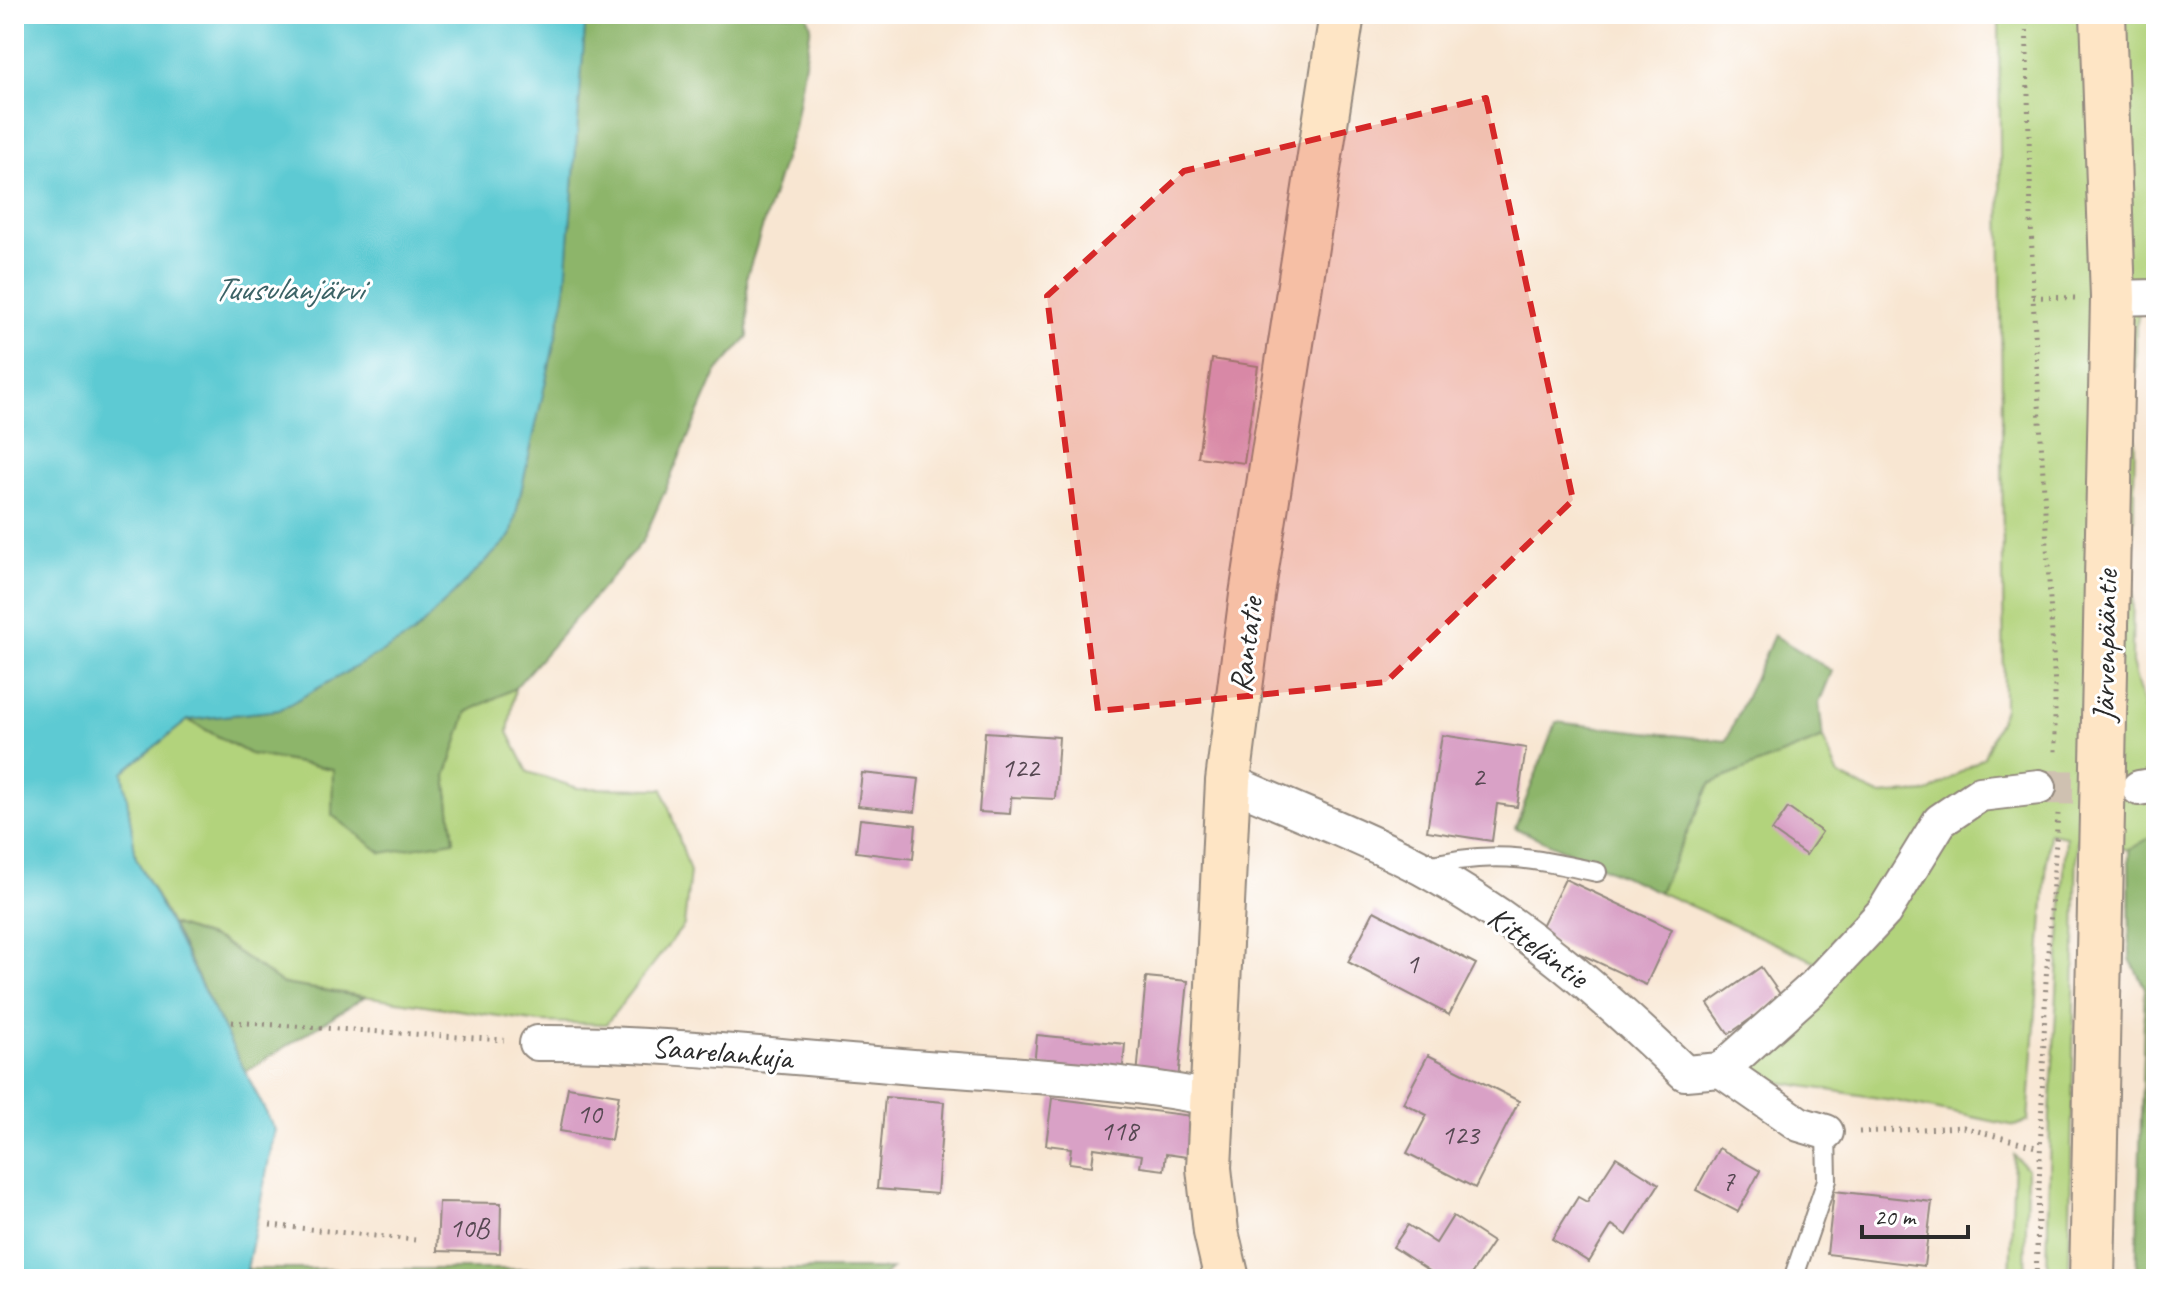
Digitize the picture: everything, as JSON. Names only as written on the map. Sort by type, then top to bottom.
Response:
[{"type":"street","name":"Rantatie","points":[[1227,1279],[1211,1203],[1210,1098],[1228,781],[1252,595],[1342,14]]},
{"type":"street","name":"Järvenpääntie","points":[[2092,1279],[2113,298],[2103,14]]},
{"type":"street","points":[[2113,298],[2156,297]]},
{"type":"street","name":"Kitteläntie","points":[[1228,781],[1422,868],[1534,938],[1608,999],[1685,1073],[1721,1070]]},
{"type":"street","points":[[1826,1132],[1799,1124],[1721,1070],[1814,987],[1884,912],[1940,821],[1980,794],[2051,788]]},
{"type":"street","name":"Saarelankuja","points":[[537,1043],[604,1042],[950,1070],[1165,1089],[1210,1098]]},
{"type":"lane","points":[[1422,868],[1456,858],[1518,855],[1597,872]]},
{"type":"lane","points":[[1793,1279],[1827,1180],[1826,1132]]},
{"type":"path","points":[[2026,14],[2033,297],[2055,688],[2036,1279]]},
{"type":"path","points":[[232,1022],[537,1043]]},
{"type":"path","points":[[1826,1132],[1963,1127],[2039,1148]]},
{"type":"path","points":[[270,1225],[415,1240]]},
{"type":"highlighted area","points":[[1486,98],[1573,500],[1386,682],[1098,711],[1047,296],[1184,171]]},
{"type":"green space","points":[[586,14],[807,14],[811,26],[794,128],[747,276],[748,337],[716,373],[643,541],[515,688],[467,712],[446,776],[454,841],[382,853],[332,815],[333,769],[250,754],[188,720],[279,710],[412,635],[511,536],[565,296]]},
{"type":"green space","points":[[1999,14],[2152,14],[2155,238],[2136,326],[2132,663],[2156,753],[2155,836],[2129,850],[2077,839],[2069,1279],[2047,1279],[2050,1116],[2066,836],[2049,833],[2028,1121],[2015,1126],[1891,1100],[1746,1077],[1755,1053],[1821,964],[1659,892],[1711,783],[1823,738],[1839,776],[1879,795],[1929,792],[1984,757],[2004,709]]},
{"type":"green space","points":[[1774,635],[1832,671],[1819,703],[1823,738],[1711,783],[1659,892],[1515,828],[1556,722],[1726,741]]},
{"type":"green space","points":[[515,688],[508,732],[528,772],[578,788],[663,789],[690,872],[684,925],[606,1024],[539,1022],[283,984],[221,941],[171,924],[136,858],[123,772],[188,720],[250,754],[333,769],[454,840],[446,776],[467,711]]},
{"type":"green space","points":[[2156,834],[2156,1279],[2136,1279],[2145,988],[2130,959],[2129,850]]},
{"type":"green space","points":[[171,924],[221,941],[283,984],[364,997],[245,1072]]},
{"type":"green space","points":[[2014,1155],[2027,1169],[2025,1279],[2010,1279]]},
{"type":"green space","points":[[247,1269],[892,1269],[879,1279],[245,1279]]},
{"type":"water","name":"Tuusulanjärvi","points":[[14,14],[586,14],[565,296],[511,536],[412,635],[279,710],[188,720],[123,772],[136,858],[275,1130],[245,1279],[14,1279]]},
{"type":"building","points":[[1212,359],[1258,366],[1244,463],[1198,457]]},
{"type":"building","points":[[985,732],[1059,737],[1055,799],[1011,797],[1010,814],[979,812]]},
{"type":"building","points":[[1442,735],[1526,748],[1517,807],[1497,804],[1492,841],[1427,831]]},
{"type":"building","points":[[862,773],[919,779],[915,812],[858,806]]},
{"type":"building","points":[[1788,808],[1822,832],[1806,855],[1772,831]]},
{"type":"building","points":[[860,819],[916,825],[913,859],[856,852]]},
{"type":"building","points":[[1565,879],[1672,929],[1646,985],[1538,934]]},
{"type":"building","points":[[1374,911],[1476,964],[1449,1015],[1348,962]]},
{"type":"building","points":[[1761,967],[1782,997],[1729,1034],[1708,1004]]},
{"type":"building","points":[[1146,977],[1188,981],[1178,1080],[1137,1076]]},
{"type":"building","points":[[1037,1035],[1125,1044],[1122,1076],[1034,1066]]},
{"type":"building","points":[[1428,1055],[1519,1101],[1475,1188],[1407,1153],[1427,1115],[1403,1103]]},
{"type":"building","points":[[568,1087],[619,1095],[611,1140],[560,1131]]},
{"type":"building","points":[[885,1097],[944,1102],[937,1194],[877,1189]]},
{"type":"building","points":[[1052,1098],[1192,1116],[1187,1157],[1166,1154],[1164,1170],[1140,1167],[1142,1155],[1094,1148],[1092,1166],[1069,1163],[1071,1148],[1046,1145]]},
{"type":"building","points":[[1719,1148],[1760,1171],[1738,1212],[1696,1190]]},
{"type":"building","points":[[1616,1157],[1659,1184],[1627,1235],[1612,1225],[1589,1262],[1552,1239],[1578,1197],[1587,1202]]},
{"type":"building","points":[[1834,1191],[1932,1202],[1924,1266],[1827,1254]]},
{"type":"building","points":[[439,1202],[501,1203],[500,1253],[437,1251]]},
{"type":"building","points":[[1453,1216],[1493,1242],[1468,1279],[1442,1279],[1393,1247],[1408,1225],[1436,1243]]},
{"type":"tunnel","points":[[2039,787],[2127,788]]}]
